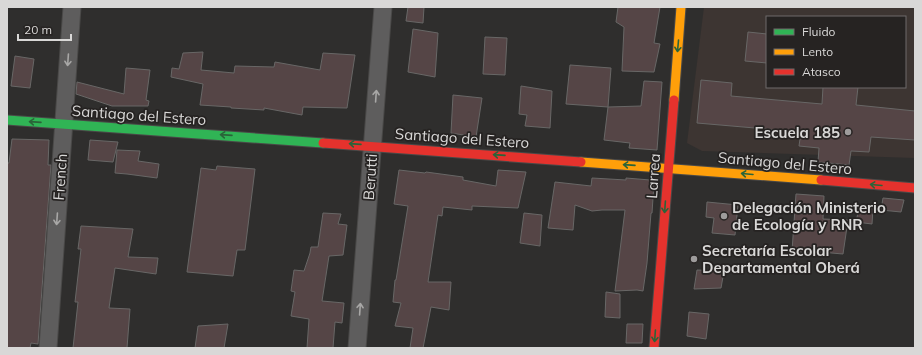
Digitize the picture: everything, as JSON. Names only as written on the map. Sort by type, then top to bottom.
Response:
[{"type":"street","name":"French","points":[[48,348],[72,7]]},
{"type":"street","name":"Berutti","points":[[357,348],[383,7]]},
{"type":"street","name":"Larrea","points":[[654,348],[681,7]]},
{"type":"street","name":"Santiago del Estero","points":[[7,120],[668,168],[915,188]]},
{"type":"shaded area","points":[[704,7],[915,7],[915,158],[702,151],[687,143]]},
{"type":"building","points":[[408,7],[424,7],[423,23],[406,21]]},
{"type":"building","points":[[618,7],[660,7],[654,43],[660,44],[654,72],[622,71],[624,27],[616,22]]},
{"type":"building","points":[[413,29],[438,33],[435,77],[408,72]]},
{"type":"building","points":[[748,32],[766,34],[766,63],[745,61]]},
{"type":"building","points":[[485,37],[507,38],[505,75],[483,74]]},
{"type":"building","points":[[203,52],[201,70],[234,73],[235,66],[274,67],[275,62],[320,70],[323,53],[355,55],[347,108],[303,107],[302,115],[264,108],[264,110],[200,105],[203,84],[171,77],[172,68],[179,69],[183,53]]},
{"type":"building","points":[[15,56],[34,59],[30,88],[11,86]]},
{"type":"building","points":[[570,65],[611,68],[608,107],[566,104]]},
{"type":"building","points":[[126,68],[150,70],[146,100],[149,101],[148,106],[112,106],[76,94],[77,82],[124,94]]},
{"type":"building","points":[[701,80],[732,83],[731,96],[822,104],[823,88],[858,88],[856,105],[915,111],[915,140],[871,137],[869,152],[851,151],[849,165],[818,162],[819,148],[799,146],[801,132],[697,123]]},
{"type":"building","points":[[644,81],[662,82],[657,150],[629,148],[630,143],[604,140],[608,107],[641,106]]},
{"type":"building","points":[[521,86],[552,91],[550,128],[525,126],[527,115],[519,114]]},
{"type":"building","points":[[453,95],[482,98],[476,137],[451,133]]},
{"type":"building","points":[[12,139],[49,140],[48,165],[51,165],[38,344],[31,343],[30,348],[7,348],[7,163],[9,163]]},
{"type":"building","points":[[90,140],[118,142],[113,162],[88,160]]},
{"type":"building","points":[[117,150],[140,151],[138,161],[159,164],[157,178],[115,173]]},
{"type":"building","points":[[217,166],[255,169],[245,250],[237,250],[233,276],[187,272],[201,168],[216,170]]},
{"type":"building","points":[[399,170],[463,177],[463,180],[496,186],[498,170],[526,172],[518,208],[472,206],[472,210],[443,207],[442,216],[438,215],[428,282],[451,282],[449,310],[431,307],[423,348],[410,348],[413,328],[395,326],[401,303],[393,302],[395,280],[408,206],[394,204]]},
{"type":"building","points":[[592,178],[653,180],[652,213],[643,291],[615,291],[625,210],[592,211],[575,205],[573,230],[548,228],[555,182],[591,186]]},
{"type":"building","points":[[796,194],[824,196],[823,219],[848,220],[843,254],[820,252],[820,254],[792,251]]},
{"type":"building","points":[[883,198],[904,200],[901,212],[881,210]]},
{"type":"building","points":[[707,202],[738,205],[735,235],[712,233],[714,218],[706,217]]},
{"type":"building","points":[[859,208],[873,208],[872,224],[856,222]]},
{"type":"building","points":[[323,213],[341,214],[338,224],[347,225],[343,255],[329,256],[322,301],[344,303],[342,323],[335,322],[333,348],[307,348],[309,319],[291,316],[295,292],[291,291],[294,270],[304,271],[311,247],[318,247]]},
{"type":"building","points":[[524,213],[542,215],[540,246],[520,243]]},
{"type":"building","points":[[81,226],[133,229],[128,257],[158,258],[156,274],[115,268],[109,308],[130,309],[127,348],[73,348],[78,302],[75,302],[81,249],[78,249]]},
{"type":"building","points":[[697,270],[724,271],[721,288],[694,289]]},
{"type":"building","points":[[606,292],[620,294],[620,318],[605,317]]},
{"type":"building","points":[[689,312],[709,314],[706,339],[687,336]]},
{"type":"building","points":[[228,324],[224,348],[195,348],[198,326]]},
{"type":"building","points":[[627,324],[643,324],[642,343],[626,343]]},
{"type":"traffic: fast","points":[[7,120],[323,143]]},
{"type":"traffic: slow","points":[[674,100],[681,7]]},
{"type":"traffic: slow","points":[[581,162],[821,180]]},
{"type":"traffic: jam","points":[[654,348],[674,100]]},
{"type":"traffic: jam","points":[[323,143],[581,162]]},
{"type":"traffic: jam","points":[[821,180],[915,188]]},
{"type":"place","name":"Escuela 185","points":[[848,132]]},
{"type":"place","name":"Delegación Ministerio de Ecología y RNR","points":[[724,216]]},
{"type":"place","name":"Secretaría Escolar Departamental Oberá","points":[[694,259]]}]
